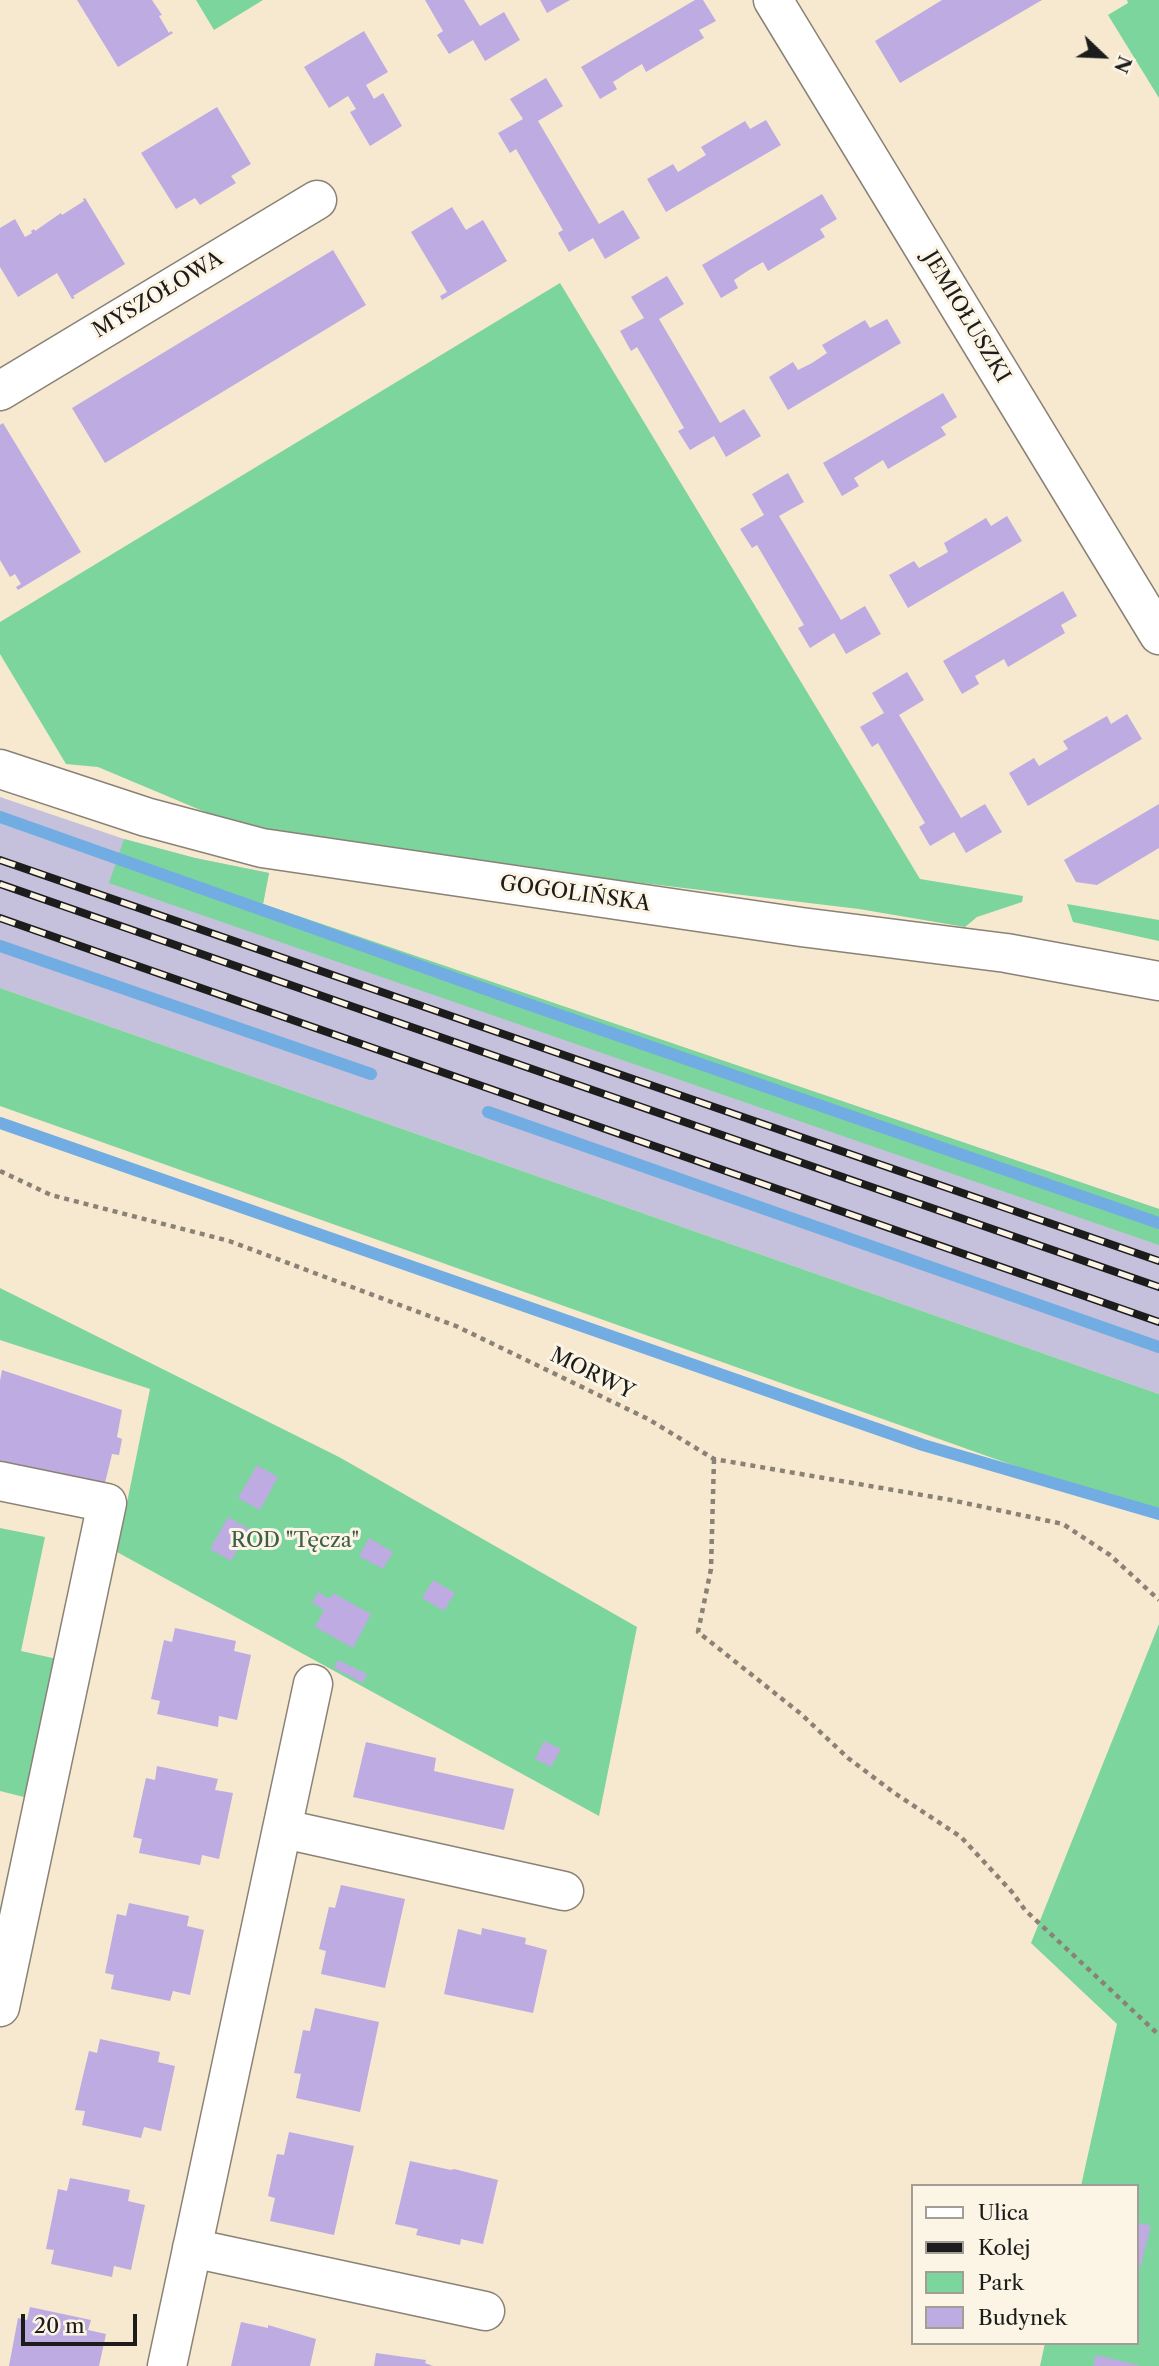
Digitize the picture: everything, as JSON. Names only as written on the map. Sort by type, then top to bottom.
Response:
[{"type":"street","name":"JEMIOŁUSZKI","points":[[773,0],[1159,635]]},
{"type":"street","name":"MYSZOŁOWA","points":[[0,391],[317,200]]},
{"type":"street","name":"GOGOLIŃSKA","points":[[0,769],[146,817],[262,848],[802,927],[1006,953],[1159,981]]},
{"type":"street","points":[[0,1481],[107,1503],[0,2007]]},
{"type":"street","points":[[167,2366],[313,1684]]},
{"type":"street","points":[[284,1829],[564,1891]]},
{"type":"street","points":[[192,2248],[485,2311]]},
{"type":"path","name":"MORWY","points":[[0,1171],[51,1195],[229,1241],[457,1326],[648,1419],[714,1459],[951,1500],[1063,1524],[1110,1555],[1159,1600]]},
{"type":"path","points":[[714,1459],[711,1569],[698,1632],[801,1714],[848,1758],[961,1837],[1025,1910],[1159,2035]]},
{"type":"shaded area","points":[[0,797],[124,839],[195,858],[269,873],[263,904],[1159,1209],[1159,1394],[0,988]]},
{"type":"green space","points":[[196,0],[263,0],[214,30]]},
{"type":"green space","points":[[1127,0],[1159,0],[1159,98],[1108,15],[1128,3]]},
{"type":"green space","points":[[560,283],[920,879],[1023,896],[1022,902],[977,917],[965,927],[859,909],[267,838],[98,767],[66,764],[0,654],[0,622]]},
{"type":"green space","points":[[124,839],[195,858],[269,873],[263,904],[1159,1209],[1159,1245],[109,883]]},
{"type":"green space","points":[[1067,904],[1159,920],[1159,941],[1073,922]]},
{"type":"green space","points":[[0,988],[1159,1394],[1159,1517],[0,1106]]},
{"type":"green space","name":"ROD \"Tęcza\"","points":[[0,1288],[339,1457],[637,1627],[599,1816],[117,1552],[150,1389],[0,1340]]},
{"type":"green space","points":[[0,1528],[45,1537],[21,1651],[57,1659],[28,1798],[0,1791]]},
{"type":"green space","points":[[1159,1624],[1159,2366],[1040,2366],[1045,2345],[1138,2345],[1138,2184],[1081,2184],[1117,2024],[1031,1943]]},
{"type":"building","points":[[77,0],[152,0],[169,33],[173,33],[118,67]]},
{"type":"building","points":[[425,0],[464,0],[480,26],[504,12],[520,40],[485,61],[473,40],[449,54],[437,35],[443,31]]},
{"type":"building","points":[[540,0],[570,0],[547,13]]},
{"type":"building","points":[[695,0],[703,0],[716,21],[699,30],[704,38],[646,72],[642,64],[613,82],[617,89],[600,99],[581,67]]},
{"type":"building","points":[[942,0],[1042,0],[900,83],[875,41]]},
{"type":"building","points":[[364,31],[388,72],[366,85],[374,99],[383,93],[402,126],[370,146],[350,112],[356,109],[348,96],[329,108],[304,67]]},
{"type":"building","points":[[546,78],[563,106],[538,121],[599,224],[623,210],[640,238],[605,259],[593,238],[569,252],[558,233],[563,230],[516,149],[510,153],[498,133],[523,119],[510,99]]},
{"type":"building","points":[[217,107],[251,164],[231,176],[236,183],[200,205],[195,198],[176,209],[141,153]]},
{"type":"building","points":[[766,120],[781,145],[666,212],[647,179],[673,164],[678,172],[706,155],[701,147],[745,121],[750,129]]},
{"type":"building","points":[[822,194],[837,219],[820,229],[825,237],[768,271],[763,262],[749,270],[734,280],[738,288],[721,298],[702,265]]},
{"type":"building","points":[[85,198],[125,264],[72,299],[57,273],[18,297],[0,267],[0,228],[15,219],[25,237]]},
{"type":"building","points":[[452,207],[466,230],[483,220],[507,261],[442,300],[440,296],[447,292],[411,232]]},
{"type":"building","points":[[333,250],[366,305],[105,463],[72,408]]},
{"type":"building","points":[[667,276],[684,304],[659,319],[720,423],[744,409],[761,436],[726,457],[714,436],[690,450],[678,431],[684,428],[637,347],[631,351],[620,331],[644,318],[631,297]]},
{"type":"building","points":[[887,319],[901,343],[788,410],[769,377],[793,362],[798,370],[812,363],[827,353],[822,345],[865,320],[870,328]]},
{"type":"building","points":[[943,393],[957,417],[941,427],[946,435],[888,469],[883,460],[854,478],[859,486],[842,496],[823,463]]},
{"type":"building","points":[[3,423],[81,552],[18,590],[16,587],[21,584],[15,574],[10,577],[0,560],[0,425]]},
{"type":"building","points":[[788,473],[804,502],[779,516],[841,620],[865,606],[881,634],[846,654],[834,633],[810,648],[798,628],[804,625],[757,545],[752,548],[740,529],[764,515],[752,494]]},
{"type":"building","points":[[1007,516],[1022,541],[908,608],[889,575],[914,561],[919,568],[948,552],[944,543],[986,518],[991,526]]},
{"type":"building","points":[[1063,591],[1077,616],[1061,625],[1065,633],[1008,667],[1004,659],[975,676],[979,684],[962,694],[943,661]]},
{"type":"building","points":[[907,672],[924,700],[899,715],[961,818],[985,804],[1002,832],[966,853],[954,832],[930,846],[919,827],[925,823],[878,743],[872,747],[860,727],[884,713],[872,693]]},
{"type":"building","points":[[1127,714],[1142,739],[1028,806],[1009,773],[1034,758],[1039,766],[1068,749],[1063,741],[1107,716],[1111,724]]},
{"type":"building","points":[[1159,804],[1159,848],[1097,885],[1076,882],[1064,860]]},
{"type":"building","points":[[2,1370],[122,1410],[117,1437],[122,1439],[119,1455],[112,1454],[105,1483],[0,1461]]},
{"type":"building","points":[[257,1465],[278,1477],[260,1510],[238,1498]]},
{"type":"building","points":[[228,1517],[249,1529],[231,1561],[210,1549]]},
{"type":"building","points":[[369,1538],[393,1552],[383,1569],[359,1556]]},
{"type":"building","points":[[433,1580],[455,1593],[444,1611],[422,1598]]},
{"type":"building","points":[[318,1592],[330,1599],[333,1593],[371,1614],[353,1648],[315,1627],[324,1610],[312,1603]]},
{"type":"building","points":[[175,1628],[236,1641],[234,1651],[251,1655],[237,1720],[219,1716],[218,1727],[157,1714],[160,1701],[151,1699],[164,1640],[172,1642]]},
{"type":"building","points":[[338,1660],[367,1674],[363,1683],[334,1668]]},
{"type":"building","points":[[544,1741],[561,1749],[551,1767],[535,1759]]},
{"type":"building","points":[[366,1742],[436,1758],[434,1771],[514,1789],[504,1830],[353,1797]]},
{"type":"building","points":[[157,1766],[218,1779],[215,1790],[233,1793],[219,1859],[202,1855],[200,1865],[139,1853],[142,1839],[133,1837],[146,1778],[155,1780]]},
{"type":"building","points":[[341,1885],[405,1899],[385,1988],[321,1974],[326,1951],[319,1949],[329,1907],[335,1908]]},
{"type":"building","points":[[129,1903],[189,1916],[187,1926],[204,1930],[190,1995],[173,1991],[170,2001],[111,1989],[114,1975],[105,1973],[117,1914],[126,1916]]},
{"type":"building","points":[[482,1928],[526,1938],[525,1944],[547,1950],[533,2013],[444,1994],[458,1929],[481,1935]]},
{"type":"building","points":[[315,2008],[379,2022],[360,2112],[296,2098],[301,2074],[294,2073],[303,2030],[310,2031]]},
{"type":"building","points":[[100,2039],[160,2052],[158,2062],[175,2066],[161,2131],[144,2127],[141,2138],[82,2125],[85,2111],[75,2110],[89,2051],[97,2053]]},
{"type":"building","points":[[289,2132],[354,2146],[334,2235],[270,2221],[275,2198],[268,2196],[277,2154],[284,2155]]},
{"type":"building","points":[[410,2161],[498,2180],[483,2244],[461,2239],[460,2245],[416,2235],[418,2229],[395,2224]]},
{"type":"building","points":[[70,2178],[130,2190],[128,2201],[145,2205],[131,2270],[114,2266],[112,2277],[51,2264],[54,2250],[46,2249],[58,2189],[67,2191]]},
{"type":"building","points":[[1138,2223],[1151,2226],[1138,2268]]},
{"type":"building","points":[[30,2307],[91,2320],[88,2330],[106,2334],[99,2366],[9,2366],[18,2318],[27,2320]]},
{"type":"building","points":[[241,2322],[268,2328],[268,2325],[316,2339],[310,2366],[231,2366]]},
{"type":"building","points":[[376,2353],[426,2360],[425,2363],[433,2366],[374,2366]]},
{"type":"building","points":[[1096,2355],[1138,2365],[1138,2366],[1093,2366]]},
{"type":"waterway","points":[[0,817],[516,1000],[1159,1223]]},
{"type":"waterway","points":[[0,946],[371,1074]]},
{"type":"waterway","points":[[488,1112],[1159,1347]]},
{"type":"waterway","points":[[0,1123],[923,1445],[1159,1514]]},
{"type":"railway","points":[[0,860],[1159,1261]]},
{"type":"railway","points":[[0,884],[1159,1287]]},
{"type":"railway","points":[[0,918],[1159,1322]]}]
